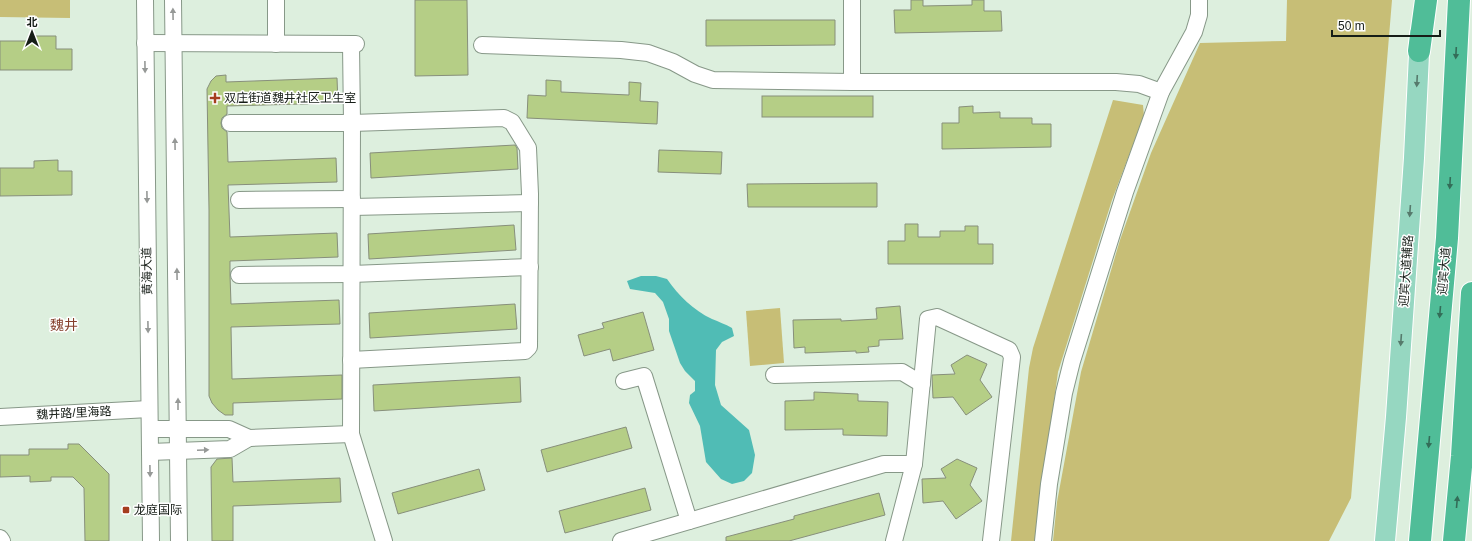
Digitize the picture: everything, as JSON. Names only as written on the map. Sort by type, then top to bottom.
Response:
[{"type":"highway","points":[[1419,51],[1426,0]]},
{"type":"highway","name":"迎宾大道","points":[[1420,541],[1447,238],[1459,0]]},
{"type":"highway","points":[[1454,541],[1462,456],[1472,293]]},
{"type":"main road","name":"迎宾大道辅路","points":[[1385,541],[1394,443],[1414,158],[1421,0]]},
{"type":"main road","points":[[1378,541],[1394,443]]},
{"type":"street","name":"黄海大道","points":[[145,0],[150,541]]},
{"type":"street","points":[[173,0],[179,541]]},
{"type":"street","points":[[276,0],[276,44]]},
{"type":"street","points":[[852,0],[852,82]]},
{"type":"street","points":[[1043,541],[1049,484],[1064,393],[1072,361],[1125,192],[1162,92],[1194,32],[1199,16],[1199,0]]},
{"type":"street","points":[[145,43],[353,44],[351,434],[384,541]]},
{"type":"street","points":[[482,45],[621,50],[648,53],[674,62],[695,74],[713,80],[852,82],[1116,82],[1139,84],[1162,92]]},
{"type":"street","points":[[230,123],[352,124],[504,118],[512,122],[528,148],[530,203],[529,347],[525,351],[351,360]]},
{"type":"street","points":[[239,200],[352,203],[530,203]]},
{"type":"street","points":[[239,275],[352,274],[530,267]]},
{"type":"street","points":[[894,541],[914,464],[928,319],[937,317],[1009,350],[1012,357],[991,541]]},
{"type":"street","points":[[774,375],[902,372],[922,384]]},
{"type":"street","points":[[624,381],[644,376],[689,521]]},
{"type":"street","name":"魏井路/里海路","points":[[0,417],[149,409]]},
{"type":"street","points":[[150,429],[229,429],[249,438],[351,434]]},
{"type":"street","points":[[150,452],[230,449],[249,438]]},
{"type":"street","points":[[621,541],[884,464],[914,464]]},
{"type":"shaded area","points":[[0,0],[70,0],[70,18],[0,17]]},
{"type":"shaded area","points":[[1287,0],[1392,0],[1351,498],[1329,541],[1053,541],[1057,502],[1081,372],[1120,240],[1151,153],[1200,43],[1286,41]]},
{"type":"shaded area","points":[[1113,100],[1143,105],[1144,116],[1112,200],[1058,372],[1035,541],[1011,541],[1029,368],[1033,348]]},
{"type":"shaded area","points":[[780,308],[784,363],[750,366],[746,311]]},
{"type":"water","points":[[641,276],[656,276],[667,279],[676,291],[693,307],[712,319],[732,328],[734,336],[722,342],[716,350],[715,385],[721,405],[749,430],[755,455],[752,473],[744,481],[732,484],[721,479],[706,462],[700,426],[689,403],[690,395],[695,391],[695,381],[685,371],[680,363],[669,331],[669,319],[663,302],[655,293],[630,289],[627,281]]},
{"type":"building","points":[[415,0],[467,0],[468,75],[415,76]]},
{"type":"building","points":[[911,0],[923,0],[923,6],[972,5],[972,0],[984,0],[984,11],[1001,11],[1002,31],[895,33],[894,10],[911,10]]},
{"type":"building","points":[[706,20],[835,20],[835,45],[706,46]]},
{"type":"building","points":[[32,36],[56,36],[56,49],[72,49],[72,70],[0,70],[0,41],[32,41]]},
{"type":"building","points":[[226,75],[226,82],[337,78],[338,103],[227,106],[227,114],[222,118],[221,123],[222,128],[227,132],[228,162],[336,158],[337,182],[228,185],[230,237],[337,233],[338,257],[230,261],[231,304],[339,300],[340,324],[231,327],[232,379],[342,375],[342,399],[233,403],[233,415],[225,415],[212,403],[209,396],[209,210],[207,89],[211,81],[216,76]]},
{"type":"building","points":[[546,80],[561,81],[561,92],[629,95],[629,82],[641,83],[640,101],[658,102],[657,124],[527,118],[528,95],[546,96]]},
{"type":"building","points":[[762,96],[873,96],[873,117],[762,117]]},
{"type":"building","points":[[973,106],[973,113],[1000,112],[1000,118],[1032,118],[1032,124],[1051,124],[1051,147],[942,149],[942,123],[959,123],[959,107]]},
{"type":"building","points":[[515,145],[517,148],[518,169],[371,178],[370,153]]},
{"type":"building","points":[[659,150],[722,152],[721,174],[658,172]]},
{"type":"building","points":[[58,160],[58,171],[72,171],[72,195],[0,196],[0,168],[34,168],[34,161]]},
{"type":"building","points":[[877,183],[877,207],[748,207],[747,184]]},
{"type":"building","points":[[905,224],[918,224],[918,237],[940,237],[940,231],[965,231],[965,226],[978,226],[978,244],[993,244],[993,264],[888,264],[888,241],[905,241]]},
{"type":"building","points":[[514,225],[516,250],[369,259],[368,234]]},
{"type":"building","points":[[515,304],[517,329],[370,338],[369,313]]},
{"type":"building","points":[[900,306],[903,339],[879,340],[879,346],[868,347],[869,352],[856,353],[856,351],[805,353],[805,347],[794,348],[793,320],[841,319],[841,321],[877,319],[876,308]]},
{"type":"building","points":[[643,312],[654,350],[613,361],[610,349],[584,356],[578,335],[604,328],[602,323]]},
{"type":"building","points":[[967,355],[987,364],[980,380],[992,397],[966,415],[953,397],[933,398],[932,375],[955,374],[951,365]]},
{"type":"building","points":[[520,377],[521,402],[374,411],[373,385]]},
{"type":"building","points":[[814,392],[858,394],[858,401],[888,402],[887,436],[843,435],[843,429],[785,430],[785,401],[814,400]]},
{"type":"building","points":[[626,427],[632,448],[547,472],[541,450]]},
{"type":"building","points":[[68,444],[79,444],[109,474],[109,541],[85,541],[84,488],[73,477],[51,477],[51,481],[30,482],[30,476],[0,477],[0,455],[29,455],[29,449],[68,449]]},
{"type":"building","points":[[232,458],[233,482],[340,478],[341,502],[233,506],[233,541],[212,541],[211,467],[217,459]]},
{"type":"building","points":[[957,459],[977,468],[970,485],[982,501],[956,519],[943,501],[923,503],[922,479],[946,478],[941,469]]},
{"type":"building","points":[[479,469],[485,490],[398,514],[392,493]]},
{"type":"building","points":[[645,488],[651,510],[565,533],[559,511]]},
{"type":"building","points":[[879,493],[885,515],[789,541],[726,541],[726,537],[794,519],[794,516]]},
{"type":"place","name":"双庄街道魏井社区卫生室","points":[[215,98]]},
{"type":"place","name":"龙庭国际","points":[[126,510]]},
{"type":"district","name":"魏井","points":[[64,325]]}]
